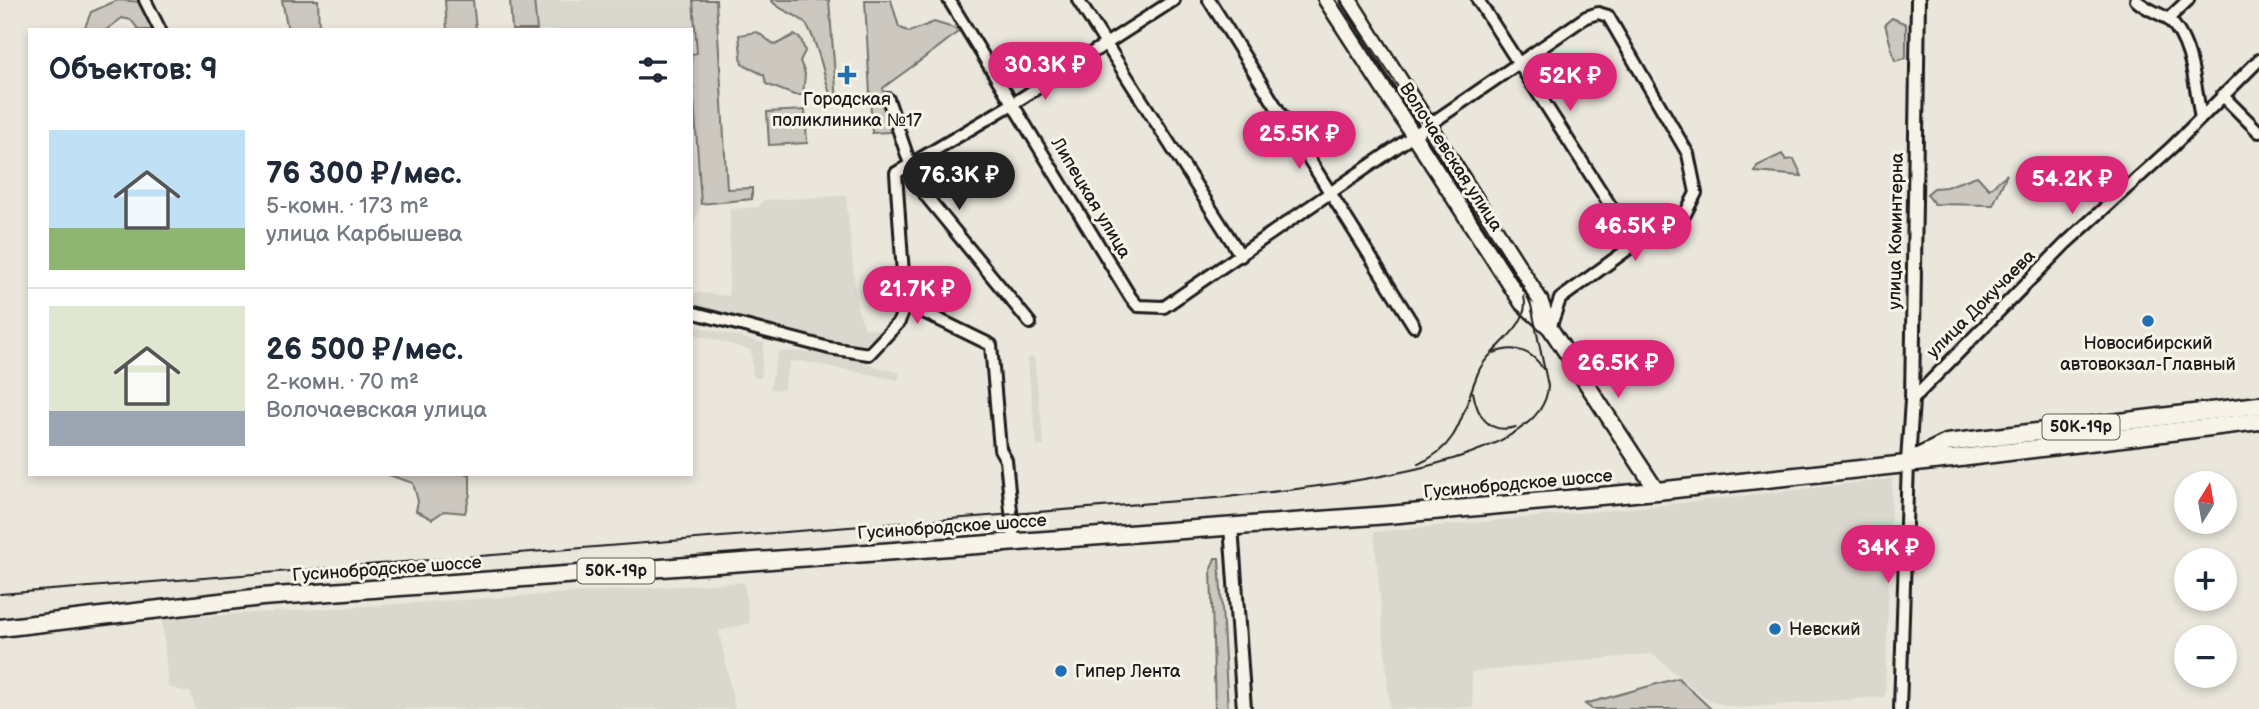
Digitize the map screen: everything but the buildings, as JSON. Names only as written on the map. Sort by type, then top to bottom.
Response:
[{"type":"main road","name":"Волочаевская улица","points":[[1326,0],[1522,303],[1550,328]]},
{"type":"main road","name":"Волочаевская улица","points":[[1349,0],[1540,300],[1550,328],[1657,491]]},
{"type":"main road","name":"Гусинобродское шоссе","points":[[1908,462],[1947,443],[2259,405]]},
{"type":"main road","name":"Гусинобродское шоссе","points":[[0,628],[262,597],[1231,526],[1657,491],[1952,459],[2259,421]]},
{"type":"street","points":[[145,0],[159,28]]},
{"type":"street","name":"Липецкая улица","points":[[949,0],[1138,306],[1164,307],[1241,256]]},
{"type":"street","points":[[1078,0],[1241,256],[1586,17],[1598,13],[1608,16],[1637,69],[1672,121],[1688,154],[1696,193],[1692,206],[1684,216],[1635,244],[1560,299],[1550,328]]},
{"type":"street","points":[[693,313],[829,348],[869,354],[899,322],[905,303],[896,173],[1014,103],[1174,0]]},
{"type":"street","points":[[1209,0],[1414,326]]},
{"type":"street","points":[[1478,0],[1635,244]]},
{"type":"street","name":"улица Коминтерна","points":[[1908,462],[1912,400],[1918,0]]},
{"type":"street","points":[[2136,0],[2149,12],[2168,19],[2187,55],[2201,118]]},
{"type":"street","points":[[2168,19],[2188,0]]},
{"type":"street","name":"улица Докучаева","points":[[1912,400],[2066,243],[2201,118],[2259,60]]},
{"type":"street","points":[[2222,95],[2259,132]]},
{"type":"street","points":[[888,99],[910,164],[926,196],[1030,323]]},
{"type":"street","points":[[905,303],[991,345],[1000,449],[1006,460],[1014,541]]},
{"type":"street","points":[[1900,709],[1908,462]]},
{"type":"street","points":[[1231,526],[1244,709]]},
{"type":"shaded area","points":[[118,0],[142,2],[155,28],[137,28],[131,20],[122,18],[109,28],[85,28],[91,12]]},
{"type":"shaded area","points":[[282,0],[318,0],[319,28],[288,28]]},
{"type":"shaded area","points":[[445,0],[473,0],[476,28],[447,28]]},
{"type":"shaded area","points":[[510,0],[534,0],[537,28],[512,28]]},
{"type":"shaded area","points":[[534,0],[693,0],[697,53],[693,54],[693,28],[537,28]]},
{"type":"shaded area","points":[[693,0],[716,0],[727,189],[752,188],[752,199],[701,204],[693,84],[693,54],[697,53]]},
{"type":"shaded area","points":[[771,0],[829,0],[837,101],[832,102],[810,30],[798,17],[778,7]]},
{"type":"shaded area","points":[[865,0],[891,0],[899,27],[909,32],[934,22],[960,30],[883,88],[890,132],[872,133]]},
{"type":"shaded area","points":[[1892,18],[1906,24],[1906,58],[1895,61],[1885,24]]},
{"type":"shaded area","points":[[757,32],[775,45],[794,35],[801,39],[805,51],[800,61],[805,74],[803,95],[794,95],[766,84],[764,75],[742,64],[739,35]]},
{"type":"shaded area","points":[[805,110],[807,143],[769,145],[767,112]]},
{"type":"shaded area","points":[[693,131],[701,204],[693,226]]},
{"type":"shaded area","points":[[1782,154],[1786,160],[1794,159],[1802,176],[1755,172],[1757,166]]},
{"type":"shaded area","points":[[2007,174],[1993,205],[1934,204],[1927,194],[1934,188],[1946,187],[1977,176],[1989,189]]},
{"type":"shaded area","points":[[846,196],[857,308],[865,328],[886,330],[869,350],[693,309],[693,292],[729,296],[730,209],[759,207],[764,200]]},
{"type":"shaded area","points":[[693,325],[764,343],[761,378],[753,377],[751,350],[693,334]]},
{"type":"shaded area","points":[[801,351],[857,361],[900,373],[898,380],[801,361],[790,362],[783,390],[770,389],[778,352]]},
{"type":"shaded area","points":[[1034,357],[1044,446],[1037,446],[1027,358]]},
{"type":"shaded area","points":[[392,476],[470,476],[470,494],[465,513],[444,511],[432,519],[416,511],[418,501],[413,483]]},
{"type":"shaded area","points":[[1892,479],[1885,697],[1737,708],[1709,701],[1652,654],[1471,672],[1473,707],[1390,709],[1374,532],[1672,504]]},
{"type":"shaded area","points":[[1215,558],[1219,558],[1228,709],[1215,709],[1211,569]]},
{"type":"shaded area","points":[[744,582],[750,623],[719,631],[735,709],[195,709],[191,693],[168,687],[162,619]]},
{"type":"shaded area","points":[[1678,678],[1711,709],[1592,709],[1585,704]]},
{"type":"tram line","points":[[0,594],[1228,497],[1305,488],[1411,470],[1462,456],[1505,438],[1536,415],[1548,386],[1531,305],[1523,286],[1425,128],[1341,0]]},
{"type":"tram line","points":[[1418,464],[1433,456],[1452,437],[1483,364],[1522,318],[1524,296]]},
{"type":"tram line","points":[[1494,353],[1509,349],[1522,351],[1534,357],[1543,369]]},
{"type":"tram line","points":[[1473,392],[1477,408],[1491,426],[1506,429],[1516,427]]},
{"type":"place","name":"Городская поликлиника №17","points":[[847,75]]},
{"type":"place","name":"Новосибирский автовокзал-Главный","points":[[2148,321]]},
{"type":"place","name":"Невский","points":[[1775,629]]},
{"type":"place","name":"Гипер Лента","points":[[1061,671]]}]
